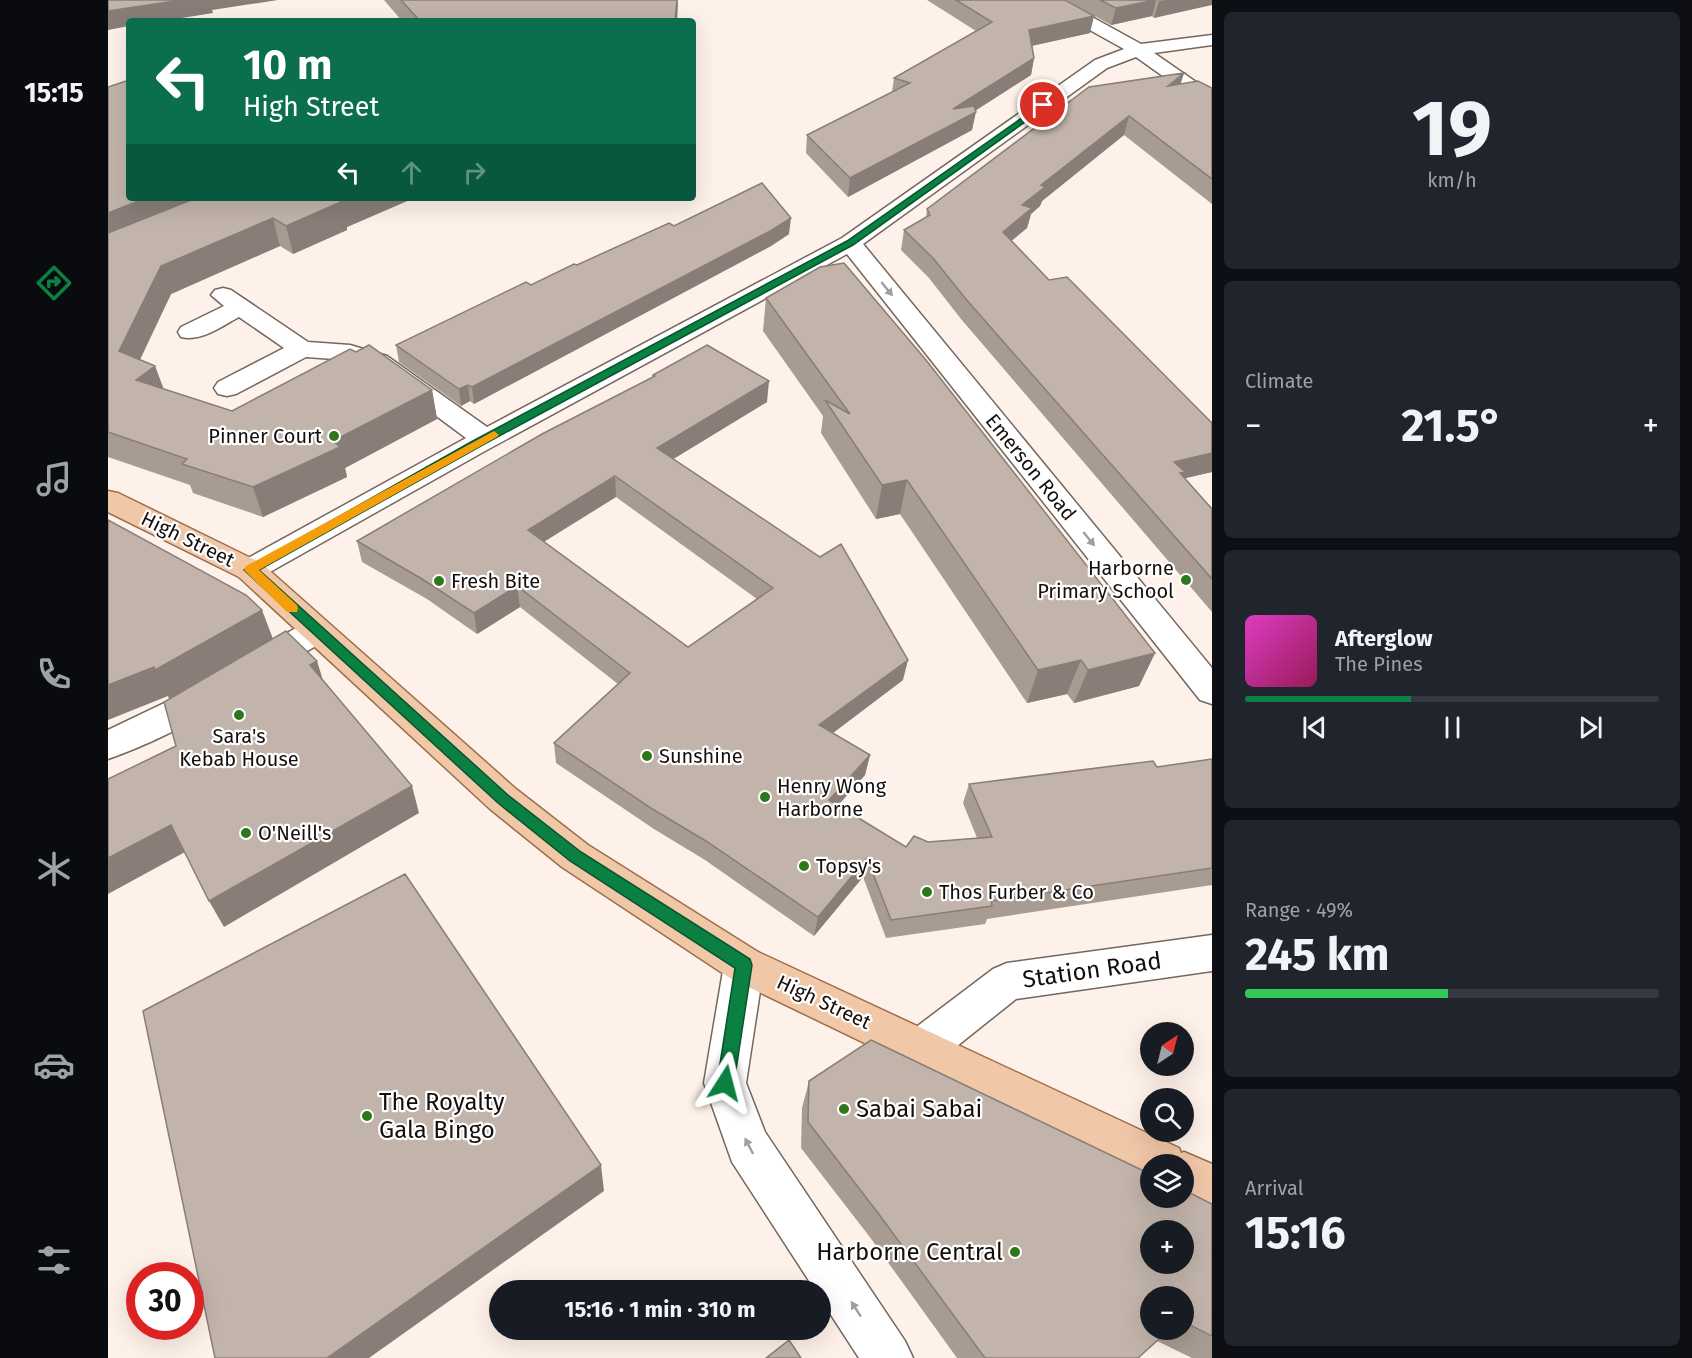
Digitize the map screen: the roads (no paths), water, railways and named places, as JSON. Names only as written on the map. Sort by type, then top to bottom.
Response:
[{"type":"main road","name":"High Street","points":[[108,500],[250,570],[503,799],[575,856],[744,965],[1142,1154]]},
{"type":"main road","points":[[1194,1179],[1212,1187]]},
{"type":"street","points":[[1048,0],[1138,50],[1212,102]]},
{"type":"street","points":[[250,570],[485,439],[850,243],[1101,64],[1138,50],[1212,40]]},
{"type":"street","name":"Emerson Road","points":[[850,243],[1212,691]]},
{"type":"street","points":[[190,332],[232,301],[302,349],[350,353],[378,361],[485,439]]},
{"type":"street","points":[[227,388],[302,349]]},
{"type":"street","points":[[108,745],[166,719],[316,631]]},
{"type":"street","name":"Station Road","points":[[922,1048],[1006,982],[1212,953]]},
{"type":"street","points":[[744,965],[725,1083],[748,1146],[888,1358]]},
{"type":"place","name":"Pinner Court","points":[[334,436]]},
{"type":"place","name":"Harborne Primary School","points":[[1186,580]]},
{"type":"place","name":"Fresh Bite","points":[[439,581]]},
{"type":"place","name":"Sara's Kebab House","points":[[239,715]]},
{"type":"place","name":"Sunshine","points":[[647,756]]},
{"type":"place","name":"Henry Wong Harborne","points":[[765,797]]},
{"type":"place","name":"O'Neill's","points":[[246,833]]},
{"type":"place","name":"Topsy's","points":[[804,866]]},
{"type":"place","name":"Thos Furber & Co","points":[[927,892]]},
{"type":"place","name":"Sabai Sabai","points":[[844,1109]]},
{"type":"place","name":"The Royalty Gala Bingo","points":[[367,1116]]},
{"type":"place","name":"Harborne Central","points":[[1015,1252]]}]
